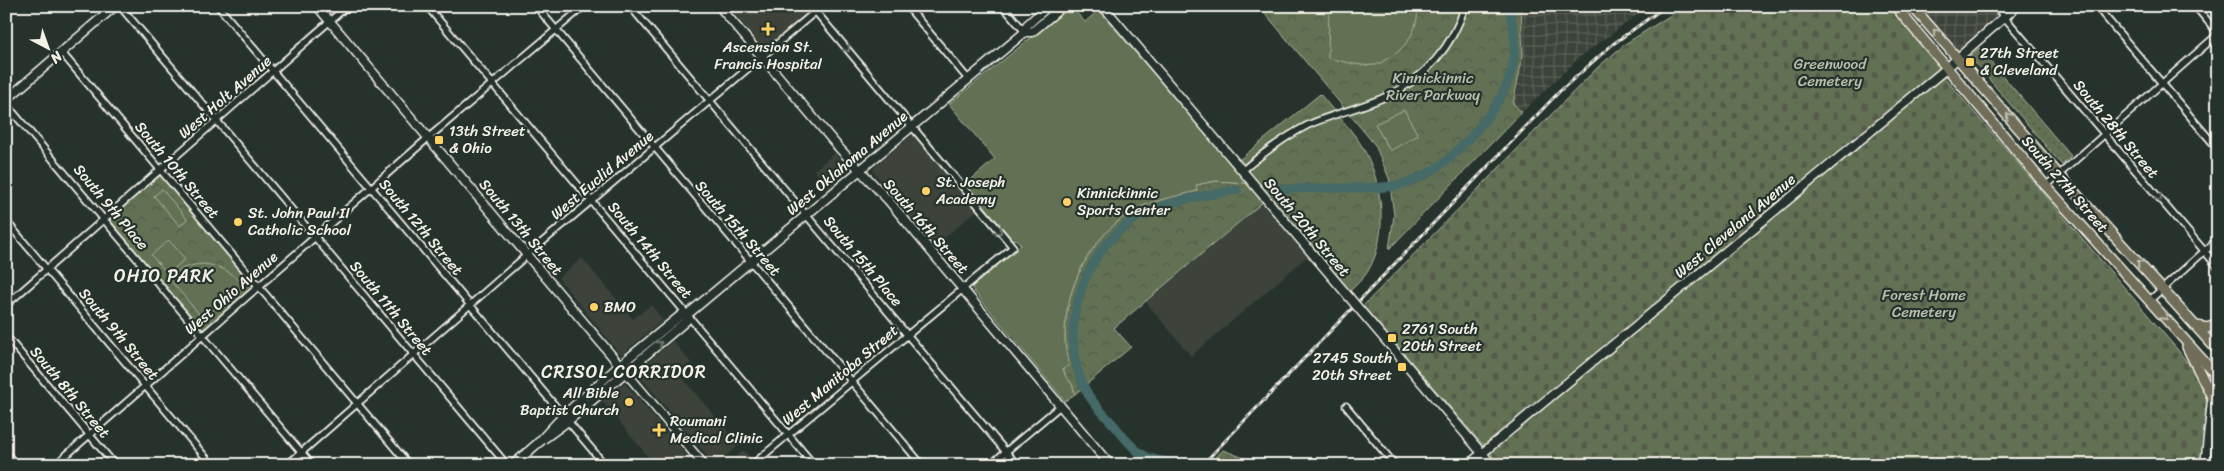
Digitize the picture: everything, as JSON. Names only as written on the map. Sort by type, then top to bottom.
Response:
[{"type":"main road","name":"South 27th Street","points":[[1895,6],[2046,186],[2217,375]]},
{"type":"main road","name":"South 27th Street","points":[[1912,6],[2059,175],[2218,351]]},
{"type":"main road","points":[[2196,326],[2208,328],[2218,324]]},
{"type":"main road","points":[[2180,334],[2213,399]]},
{"type":"main road","points":[[2217,375],[2218,358]]},
{"type":"street","points":[[6,102],[115,6]]},
{"type":"street","name":"South 11th Street","points":[[120,6],[507,465]]},
{"type":"street","name":"South 12th Street","points":[[218,6],[605,465]]},
{"type":"street","name":"South 13th Street","points":[[317,6],[704,465]]},
{"type":"street","name":"West Holt Avenue","points":[[6,305],[347,6]]},
{"type":"street","name":"South 14th Street","points":[[427,6],[814,465]]},
{"type":"street","name":"South 15th Street","points":[[536,6],[922,465]]},
{"type":"street","name":"West Ohio Avenue","points":[[55,465],[428,138],[584,6]]},
{"type":"street","name":"South 15th Place","points":[[630,6],[1017,465]]},
{"type":"street","name":"South 16th Street","points":[[719,6],[859,170],[888,200],[1110,465]]},
{"type":"street","name":"West Euclid Avenue","points":[[287,465],[526,255],[822,6]]},
{"type":"street","points":[[907,6],[968,79]]},
{"type":"street","points":[[1003,6],[1025,32]]},
{"type":"street","name":"West Oklahoma Avenue","points":[[513,465],[623,369],[681,315],[688,314],[1025,32],[1027,25],[1048,6]]},
{"type":"street","name":"West Oklahoma Avenue","points":[[1025,32],[1032,32],[1063,6]]},
{"type":"street","name":"South 20th Street","points":[[1103,6],[1492,465]]},
{"type":"street","points":[[1242,171],[1300,129],[1336,114],[1386,97],[1415,80],[1434,63],[1447,46],[1457,28],[1465,6]]},
{"type":"street","name":"South 28th Street","points":[[1995,6],[2218,267]]},
{"type":"street","name":"West Cleveland Avenue","points":[[1468,465],[1959,58],[2017,6]]},
{"type":"street","points":[[2096,6],[2218,149]]},
{"type":"street","points":[[2046,186],[2218,33],[2195,6]]},
{"type":"street","points":[[816,12],[912,126]]},
{"type":"street","name":"South 10th Street","points":[[62,52],[409,465]]},
{"type":"street","name":"South 9th Place","points":[[6,102],[312,465]]},
{"type":"street","name":"West Manitoba Street","points":[[752,465],[1013,247],[912,126]]},
{"type":"street","name":"South 9th Street","points":[[6,221],[212,465]]},
{"type":"street","points":[[2150,300],[2218,239]]},
{"type":"street","name":"South 8th Street","points":[[6,336],[115,465]]},
{"type":"street","points":[[2205,465],[2217,375]]},
{"type":"street","points":[[990,465],[1060,406]]},
{"type":"street","points":[[1346,406],[1395,465]]},
{"type":"street","points":[[2214,465],[2218,444]]},
{"type":"street","points":[[6,453],[16,465]]},
{"type":"shaded area","name":"Ascension St. Francis Hospital","points":[[727,6],[816,6],[764,49]]},
{"type":"shaded area","points":[[1521,6],[1649,6],[1580,57],[1522,112],[1513,104],[1523,55]]},
{"type":"shaded area","points":[[1912,6],[2017,6],[1959,58]]},
{"type":"shaded area","name":"St. Joseph Academy","points":[[912,135],[917,137],[978,209],[935,246],[873,171],[875,166]]},
{"type":"shaded area","points":[[835,153],[847,171],[829,188],[814,170]]},
{"type":"shaded area","points":[[1263,202],[1308,256],[1191,356],[1145,301]]},
{"type":"shaded area","points":[[582,258],[633,319],[651,305],[663,320],[621,355],[558,278]]},
{"type":"shaded area","points":[[673,341],[691,363],[679,374],[739,445],[715,465],[636,372]]},
{"type":"shaded area","points":[[624,382],[695,465],[655,465],[602,401]]},
{"type":"shaded area","points":[[744,450],[751,458],[743,465],[726,465]]},
{"type":"green space","name":"Kinnickinnic Sports Center","points":[[1070,6],[1085,22],[1099,10],[1247,183],[1216,181],[1196,185],[1197,191],[1155,202],[1131,212],[1114,225],[1099,241],[1086,260],[1076,280],[1069,301],[1065,323],[1065,345],[1069,366],[1063,369],[1066,377],[1072,384],[1075,394],[1065,401],[972,289],[974,284],[1021,245],[1017,240],[1012,239],[966,184],[995,159],[949,104]]},
{"type":"green space","name":"Kinnickinnic River Parkway","points":[[1259,6],[1521,6],[1523,55],[1513,104],[1522,112],[1389,249],[1394,215],[1389,178],[1375,145]]},
{"type":"green space","points":[[1329,6],[1418,6],[1416,23],[1410,38],[1405,44],[1393,56],[1376,65],[1363,65],[1328,58]]},
{"type":"green space","name":"Greenwood Cemetery","points":[[1685,6],[1888,6],[1938,64],[1939,69],[1488,443],[1482,444],[1363,306],[1597,68],[1625,44]]},
{"type":"green space","points":[[1979,48],[2071,156],[2062,165],[1970,57]]},
{"type":"green space","name":"Forest Home Cemetery","points":[[1944,77],[2177,349],[2207,389],[2202,465],[1499,465],[1491,454],[1494,449]]},
{"type":"green space","points":[[1320,94],[1359,141],[1370,162],[1379,193],[1381,226],[1375,257],[1366,274],[1350,291],[1239,160]]},
{"type":"green space","points":[[1404,110],[1418,135],[1390,151],[1375,124]]},
{"type":"green space","points":[[161,175],[255,285],[203,330],[109,219]]},
{"type":"green space","points":[[1216,181],[1247,183],[1263,202],[1114,328],[1131,347],[1075,394],[1063,368],[1069,366],[1065,345],[1065,323],[1069,301],[1076,280],[1086,260],[1099,241],[1114,225],[1131,212],[1155,201],[1197,190],[1195,185]]},
{"type":"green space","points":[[162,189],[187,219],[180,226],[154,196]]},
{"type":"green space","points":[[169,240],[185,259],[168,274],[151,255]]},
{"type":"green space","points":[[202,264],[225,270],[244,285],[208,315],[201,316],[170,280],[184,268]]},
{"type":"green space","points":[[1223,450],[1262,465],[1209,465]]},
{"type":"waterway","points":[[1276,189],[1391,186],[1418,179],[1443,163],[1479,128],[1501,97],[1508,81],[1513,64],[1515,46],[1508,6]]},
{"type":"waterway","points":[[1187,465],[1157,460],[1140,453],[1129,444],[1094,402],[1084,387],[1076,366],[1073,343],[1074,320],[1087,276],[1098,255],[1112,238],[1129,223],[1153,209],[1167,204],[1237,190]]},
{"type":"railway","points":[[1202,465],[1560,91],[1613,44],[1666,6]]},
{"type":"place","name":"Ascension St. Francis Hospital","points":[[768,29]]},
{"type":"place","name":"27th Street & Cleveland","points":[[1970,62]]},
{"type":"place","name":"13th Street & Ohio","points":[[439,140]]},
{"type":"place","name":"St. Joseph Academy","points":[[926,191]]},
{"type":"place","name":"Kinnickinnic Sports Center","points":[[1067,202]]},
{"type":"place","name":"St. John Paul II Catholic School","points":[[238,222]]},
{"type":"place","name":"BMO","points":[[594,307]]},
{"type":"place","name":"2761 South 20th Street","points":[[1392,338]]},
{"type":"place","name":"2745 South 20th Street","points":[[1402,367]]},
{"type":"place","name":"All Bible Baptist Church","points":[[629,402]]},
{"type":"place","name":"Roumani Medical Clinic","points":[[659,430]]},
{"type":"district","name":"OHIO PARK","points":[[164,276]]},
{"type":"district","name":"CRISOL CORRIDOR","points":[[624,372]]}]
